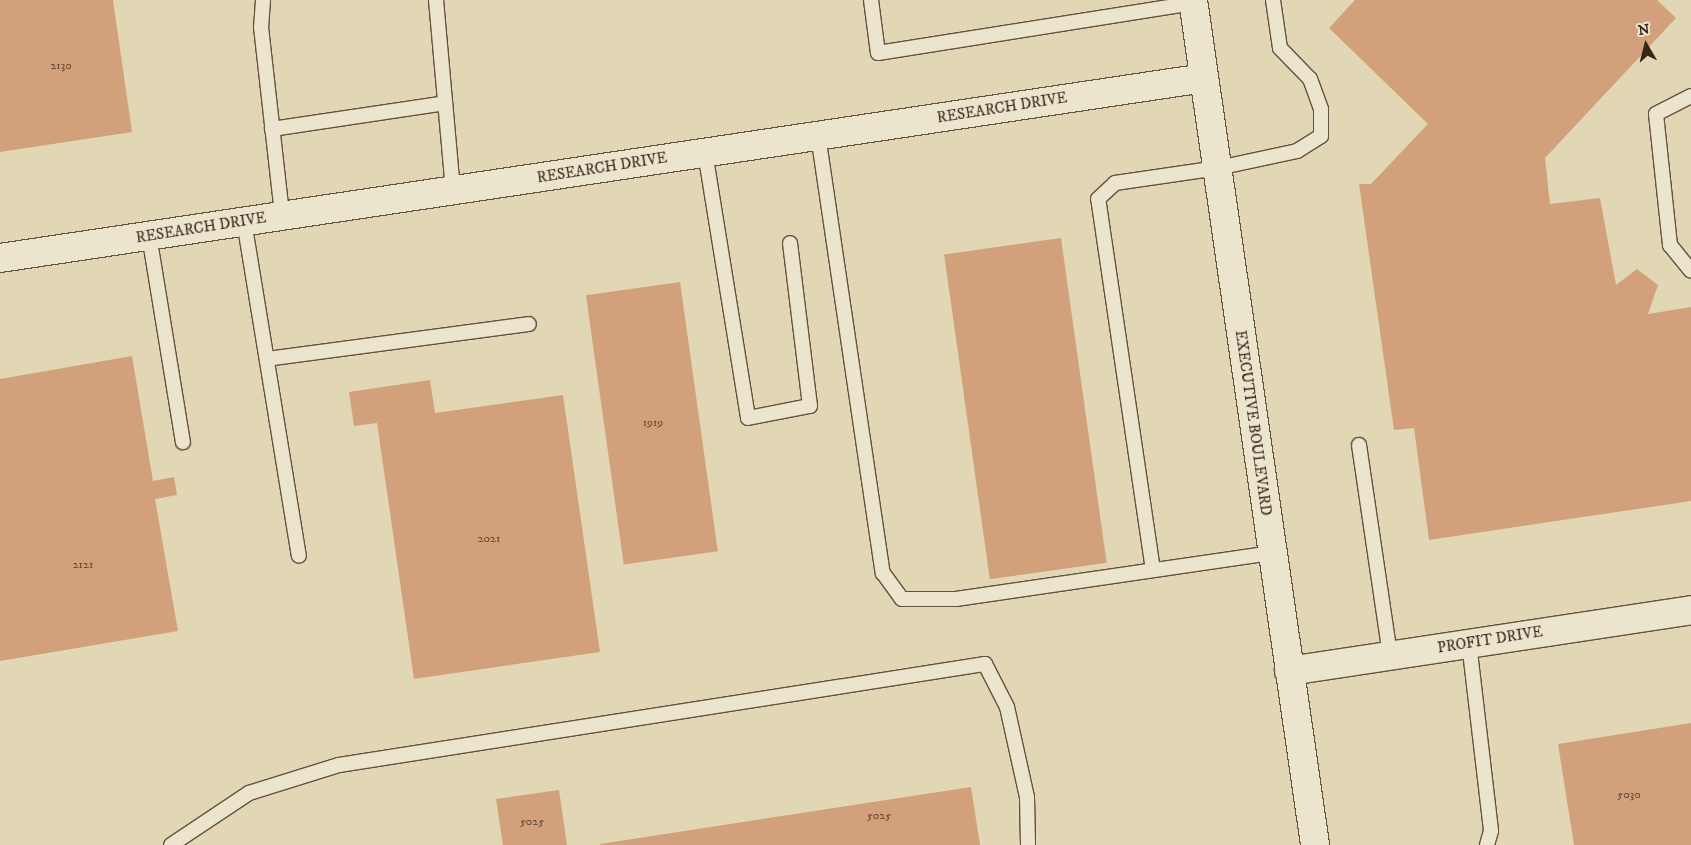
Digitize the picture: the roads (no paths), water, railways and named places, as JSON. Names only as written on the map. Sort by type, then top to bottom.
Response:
[{"type":"street","name":"EXECUTIVE BOULEVARD","points":[[1193,2],[1271,553],[1315,845]]},
{"type":"street","name":"RESEARCH DRIVE","points":[[0,258],[1204,78]]},
{"type":"street","name":"PROFIT DRIVE","points":[[1289,671],[1691,610]]},
{"type":"lane","points":[[263,0],[260,27],[282,216]]},
{"type":"lane","points":[[436,0],[453,190]]},
{"type":"lane","points":[[871,0],[878,53],[1193,2]]},
{"type":"lane","points":[[1153,570],[1098,199],[1115,183],[1218,168],[1297,151],[1321,136],[1320,109],[1310,79],[1280,48],[1273,0]]},
{"type":"lane","points":[[1691,96],[1656,114],[1670,245],[1691,271]]},
{"type":"lane","points":[[272,129],[445,103]]},
{"type":"lane","points":[[818,135],[883,573],[902,599],[956,599],[1271,553]]},
{"type":"lane","points":[[705,152],[748,418],[810,406],[790,243]]},
{"type":"lane","points":[[244,221],[299,556]]},
{"type":"lane","points":[[149,236],[183,442]]},
{"type":"lane","points":[[267,359],[529,324]]},
{"type":"lane","points":[[1359,445],[1390,656]]},
{"type":"lane","points":[[1469,644],[1491,831],[1487,845]]},
{"type":"lane","points":[[171,845],[249,793],[339,765],[985,664],[1007,707],[1026,796],[1028,845]]}]
